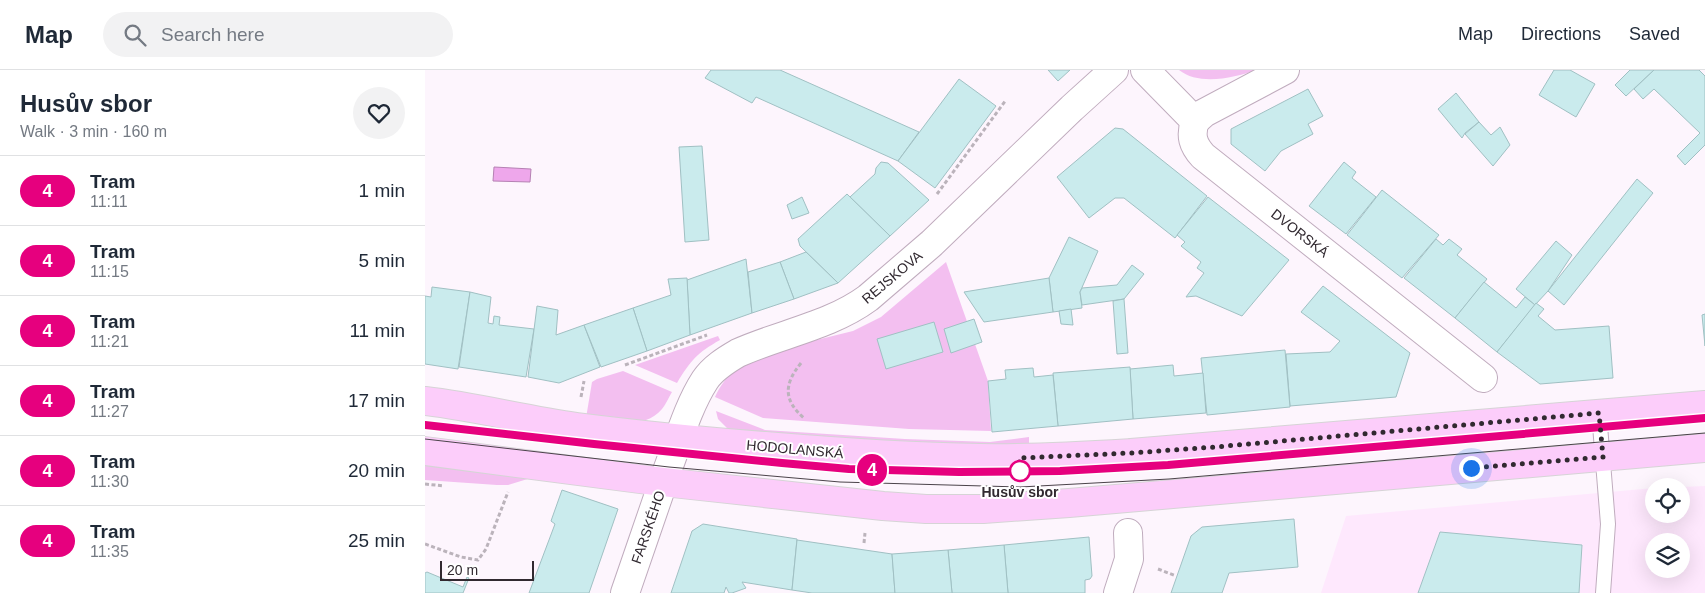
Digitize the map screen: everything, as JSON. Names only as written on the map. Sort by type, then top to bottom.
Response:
[{"type":"main road","name":"HODOLANSKÁ","points":[[425,401],[471,407],[577,427],[670,460],[1057,457],[1225,446],[1705,405]]},
{"type":"main road","points":[[425,451],[670,460],[883,506],[926,509],[983,509],[1088,502],[1705,448]]},
{"type":"street","name":"REJSKOVA","points":[[670,460],[705,380],[720,365],[728,358],[746,349],[847,312],[868,298],[932,243],[1114,70]]},
{"type":"street","points":[[1145,70],[1195,121],[1204,113],[1285,70]]},
{"type":"street","name":"DVORSKÁ","points":[[1195,121],[1192,138],[1195,147],[1203,156],[1483,378]]},
{"type":"street","name":"FARSKÉHO","points":[[625,593],[670,460]]},
{"type":"street","points":[[1118,593],[1129,558],[1128,533]]},
{"type":"lane","points":[[1599,413],[1608,524],[1603,593]]},
{"type":"path","points":[[936,195],[1006,100]]},
{"type":"path","points":[[625,364],[715,332]]},
{"type":"path","points":[[806,357],[797,368],[788,388],[789,400],[796,411],[806,420]]},
{"type":"path","points":[[425,544],[461,557],[478,560],[486,549],[509,489]]},
{"type":"path","points":[[1151,567],[1176,576]]},
{"type":"shaded area","points":[[1179,70],[1256,70],[1227,78],[1206,79],[1187,75]]},
{"type":"shaded area","points":[[494,167],[531,169],[530,182],[493,181]]},
{"type":"shaded area","points":[[946,262],[988,381],[991,431],[909,429],[763,418],[715,397],[723,382],[734,370],[796,345],[853,331],[881,317]]},
{"type":"shaded area","points":[[718,336],[720,340],[695,358],[677,383],[635,365]]},
{"type":"shaded area","points":[[623,371],[672,392],[662,409],[646,420],[636,422],[626,423],[586,418],[592,382]]},
{"type":"shaded area","points":[[716,411],[765,430],[905,439],[990,442],[1029,437],[1029,447],[811,441],[729,430],[718,419]]},
{"type":"shaded area","points":[[425,464],[534,477],[508,485],[425,480]]},
{"type":"shaded area","points":[[1705,486],[1705,593],[1321,593],[1346,516],[1645,489],[1645,523],[1690,523],[1690,487]]},
{"type":"building","points":[[711,70],[780,70],[919,132],[898,161],[756,97],[752,103],[705,78]]},
{"type":"building","points":[[1048,70],[1070,70],[1058,81]]},
{"type":"building","points":[[1554,70],[1570,70],[1595,84],[1576,117],[1539,95]]},
{"type":"building","points":[[1630,70],[1654,70],[1626,96],[1615,85]]},
{"type":"building","points":[[1654,70],[1699,70],[1705,76],[1705,145],[1685,165],[1677,156],[1700,133],[1654,89],[1643,99],[1634,89]]},
{"type":"building","points":[[959,79],[996,106],[935,188],[898,161]]},
{"type":"building","points":[[1308,89],[1323,116],[1308,124],[1313,134],[1281,151],[1265,171],[1231,144],[1231,129]]},
{"type":"building","points":[[1456,93],[1479,122],[1465,133],[1462,138],[1438,109]]},
{"type":"building","points":[[1479,122],[1491,135],[1500,127],[1510,145],[1493,166],[1465,134]]},
{"type":"building","points":[[1115,128],[1123,129],[1207,196],[1175,238],[1124,198],[1115,198],[1089,218],[1057,177]]},
{"type":"building","points":[[702,146],[709,240],[685,242],[679,147]]},
{"type":"building","points":[[881,162],[888,163],[929,200],[890,236],[850,197],[875,174],[876,168]]},
{"type":"building","points":[[1344,162],[1356,172],[1352,178],[1376,197],[1346,234],[1309,206]]},
{"type":"building","points":[[1637,179],[1653,193],[1564,305],[1548,291]]},
{"type":"building","points":[[1382,190],[1439,235],[1402,278],[1347,235]]},
{"type":"building","points":[[847,194],[890,236],[838,283],[800,246],[798,239]]},
{"type":"building","points":[[802,197],[809,213],[792,219],[787,205]]},
{"type":"building","points":[[1208,197],[1289,260],[1242,316],[1196,296],[1186,297],[1204,273],[1197,268],[1201,262],[1181,246],[1185,242],[1177,235]]},
{"type":"building","points":[[1069,237],[1098,251],[1080,292],[1082,308],[1053,312],[1049,278]]},
{"type":"building","points":[[1436,239],[1443,245],[1449,239],[1462,249],[1457,255],[1487,279],[1455,318],[1404,278]]},
{"type":"building","points":[[1556,241],[1572,255],[1548,291],[1535,305],[1516,289]]},
{"type":"building","points":[[806,252],[838,283],[794,299],[780,262]]},
{"type":"building","points":[[746,259],[752,313],[690,335],[687,280]]},
{"type":"building","points":[[780,262],[794,299],[752,313],[748,272]]},
{"type":"building","points":[[1132,265],[1144,274],[1124,299],[1082,305],[1080,292],[1082,288],[1117,285]]},
{"type":"building","points":[[687,278],[690,335],[647,351],[633,308],[671,295],[668,279]]},
{"type":"building","points":[[1049,278],[1053,312],[984,322],[964,292]]},
{"type":"building","points":[[1484,282],[1516,308],[1525,297],[1535,305],[1497,352],[1455,318]]},
{"type":"building","points":[[1323,286],[1410,353],[1396,397],[1290,406],[1286,354],[1330,352],[1340,341],[1301,312]]},
{"type":"building","points":[[432,287],[470,292],[458,369],[425,364],[425,296],[431,297]]},
{"type":"building","points":[[470,292],[491,297],[488,323],[493,324],[494,316],[500,317],[499,325],[534,329],[526,377],[459,367]]},
{"type":"building","points":[[1124,299],[1128,353],[1117,354],[1113,301]]},
{"type":"building","points":[[1536,303],[1544,309],[1538,316],[1555,330],[1609,326],[1613,378],[1540,384],[1497,352]]},
{"type":"building","points":[[537,306],[558,310],[556,335],[584,325],[600,367],[559,383],[528,377]]},
{"type":"building","points":[[633,308],[647,351],[601,367],[584,325]]},
{"type":"building","points":[[1071,309],[1073,325],[1061,324],[1059,311]]},
{"type":"building","points":[[1705,314],[1705,346],[1702,315]]},
{"type":"building","points":[[974,319],[982,342],[951,353],[944,329]]},
{"type":"building","points":[[934,322],[943,352],[886,369],[877,339]]},
{"type":"building","points":[[1285,350],[1290,407],[1207,415],[1201,358]]},
{"type":"building","points":[[1173,365],[1174,376],[1203,373],[1206,413],[1133,419],[1130,369]]},
{"type":"building","points":[[1130,367],[1133,419],[1058,426],[1053,373]]},
{"type":"building","points":[[1033,368],[1034,377],[1053,375],[1058,426],[992,432],[988,381],[1006,379],[1005,370]]},
{"type":"building","points":[[562,490],[618,509],[589,593],[529,593],[555,524],[551,521]]},
{"type":"building","points":[[1294,519],[1298,567],[1229,573],[1222,593],[1171,593],[1191,536],[1202,527]]},
{"type":"building","points":[[703,524],[797,539],[792,590],[742,582],[746,588],[732,593],[729,593],[726,587],[724,593],[671,593],[692,531]]},
{"type":"building","points":[[1440,532],[1582,545],[1579,593],[1418,593]]},
{"type":"building","points":[[1089,537],[1092,576],[1090,579],[1085,580],[1085,593],[1008,593],[1004,545]]},
{"type":"building","points":[[797,540],[892,554],[895,593],[812,593],[792,590]]},
{"type":"building","points":[[1004,545],[1008,593],[952,593],[948,550]]},
{"type":"building","points":[[948,550],[952,593],[895,593],[892,554]]},
{"type":"building","points":[[427,572],[463,587],[467,577],[469,578],[463,593],[425,593],[425,573]]},
{"type":"tram line","points":[[425,425],[597,445],[810,465],[865,469],[975,472],[1194,463],[1705,418]]},
{"type":"tram line","name":"4","points":[[425,425],[673,453],[849,469],[959,472],[1130,468],[1705,418]]},
{"type":"tram line","points":[[425,439],[669,467],[840,482],[1020,487],[1169,479],[1705,433]]},
{"type":"place","name":"Husův sbor","points":[[1020,471]]},
{"type":"route","points":[[1020,471],[1019,458],[1215,447],[1599,413],[1603,457],[1471,468]]}]
